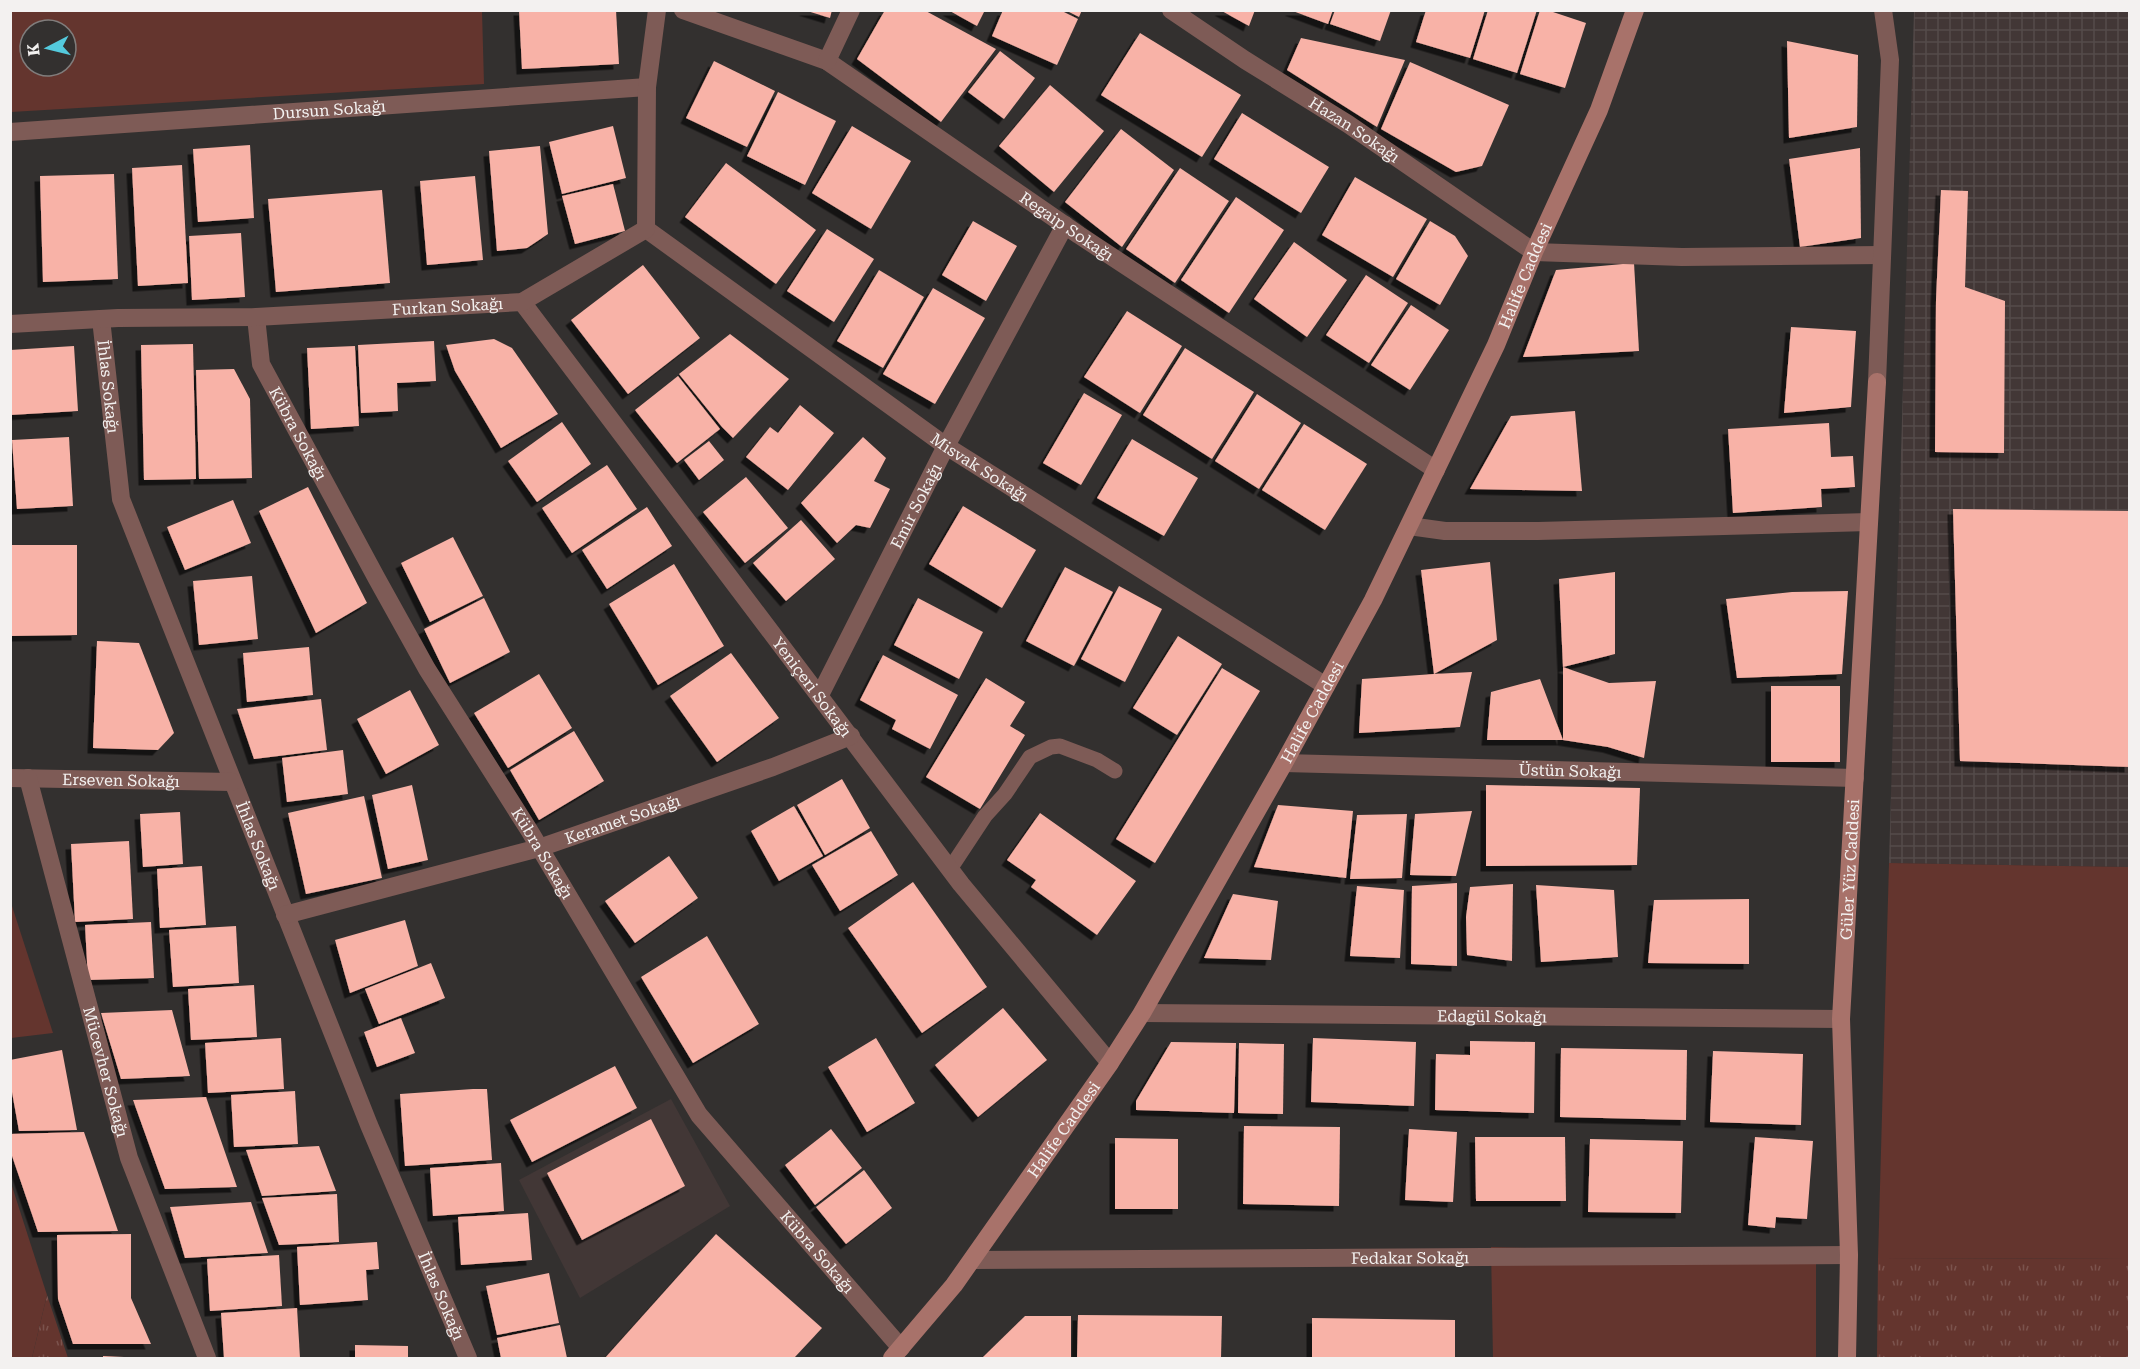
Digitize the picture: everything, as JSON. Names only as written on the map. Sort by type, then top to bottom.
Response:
[{"type":"street","points":[[646,229],[647,87],[657,10]]},
{"type":"street","name":"Regaip Sokağı","points":[[683,10],[827,61],[1065,225],[1436,470]]},
{"type":"street","points":[[827,61],[850,10]]},
{"type":"street","name":"Hazan Sokağı","points":[[1171,10],[1245,60],[1348,124],[1534,252]]},
{"type":"street","name":"Halife Caddesi","points":[[898,1355],[954,1285],[1110,1063],[1142,1013],[1284,763],[1373,600],[1496,345],[1534,252],[1599,110],[1635,10]]},
{"type":"street","points":[[1534,252],[1682,257],[1882,255],[1890,60],[1883,10]]},
{"type":"street","name":"Dursun Sokağı","points":[[10,132],[647,87]]},
{"type":"street","name":"Emir Sokağı","points":[[820,695],[946,446],[1065,225]]},
{"type":"street","name":"Furkan Sokağı","points":[[10,324],[100,319],[255,317],[522,302],[646,229]]},
{"type":"street","name":"Misvak Sokağı","points":[[646,229],[946,446],[1326,686]]},
{"type":"street","name":"Güler Yüz Caddesi","points":[[1847,1359],[1849,1256],[1841,1019],[1877,382],[1882,255]]},
{"type":"street","name":"Yeniçeri Sokağı","points":[[522,302],[950,869],[1110,1063]]},
{"type":"street","name":"Kübra Sokağı","points":[[255,317],[261,364],[427,669],[539,848],[699,1115],[898,1355]]},
{"type":"street","name":"İhlas Sokağı","points":[[100,319],[121,499],[369,1125],[468,1359]]},
{"type":"street","points":[[1409,526],[1445,531],[1538,531],[1869,522]]},
{"type":"street","name":"Keramet Sokağı","points":[[285,915],[539,848],[772,767],[851,736]]},
{"type":"street","name":"Üstün Sokağı","points":[[1284,763],[1855,778]]},
{"type":"street","name":"Erseven Sokağı","points":[[19,778],[232,782]]},
{"type":"street","name":"Mücevher Sokağı","points":[[19,778],[129,1158],[207,1359]]},
{"type":"street","name":"Edagül Sokağı","points":[[1142,1013],[1841,1019]]},
{"type":"street","name":"Fedakar Sokağı","points":[[972,1260],[1849,1256]]},
{"type":"lane","points":[[950,869],[985,816],[1005,794],[1030,757],[1051,747],[1060,746],[1097,760],[1115,771]]},
{"type":"shaded area","points":[[2111,10],[2129,12],[2129,867],[1889,863],[1914,11]]},
{"type":"shaded area","points":[[671,1099],[730,1206],[580,1298],[519,1180]]},
{"type":"green space","points":[[11,10],[482,11],[484,84],[11,112]]},
{"type":"green space","points":[[1889,863],[2129,867],[2129,1258],[1878,1259]]},
{"type":"green space","points":[[11,903],[53,1033],[11,1038]]},
{"type":"green space","points":[[10,1180],[47,1295],[32,1358],[11,1358]]},
{"type":"green space","points":[[1491,1247],[1816,1257],[1816,1358],[1493,1358]]},
{"type":"green space","points":[[2129,1258],[2129,1358],[1877,1358],[1878,1259]]},
{"type":"green space","points":[[47,1295],[68,1358],[32,1358]]},
{"type":"building","points":[[519,10],[616,10],[619,64],[522,69]]},
{"type":"building","points":[[804,10],[832,10],[830,18]]},
{"type":"building","points":[[885,10],[924,10],[996,49],[941,122],[857,59]]},
{"type":"building","points":[[948,10],[985,10],[977,26]]},
{"type":"building","points":[[1003,10],[1060,10],[1078,19],[1057,65],[992,36]]},
{"type":"building","points":[[1065,10],[1082,10],[1079,17]]},
{"type":"building","points":[[1220,10],[1255,10],[1249,26]]},
{"type":"building","points":[[1290,10],[1333,10],[1328,24]]},
{"type":"building","points":[[1335,10],[1391,10],[1380,41],[1330,24]]},
{"type":"building","points":[[1426,10],[1485,10],[1470,58],[1416,42]]},
{"type":"building","points":[[1488,10],[1537,10],[1517,73],[1473,59]]},
{"type":"building","points":[[1540,10],[1547,10],[1586,23],[1565,88],[1520,74]]},
{"type":"building","points":[[1140,33],[1241,95],[1202,157],[1101,95]]},
{"type":"building","points":[[1301,38],[1405,60],[1377,127],[1287,70]]},
{"type":"building","points":[[1787,41],[1858,55],[1857,127],[1789,138]]},
{"type":"building","points":[[1000,51],[1035,78],[1004,119],[968,92]]},
{"type":"building","points":[[714,61],[775,91],[747,147],[686,118]]},
{"type":"building","points":[[1410,62],[1509,105],[1482,166],[1456,172],[1381,129]]},
{"type":"building","points":[[1050,85],[1104,131],[1054,192],[999,146]]},
{"type":"building","points":[[778,92],[836,121],[805,185],[747,156]]},
{"type":"building","points":[[1242,113],[1329,167],[1301,213],[1214,159]]},
{"type":"building","points":[[613,126],[626,178],[562,194],[549,142]]},
{"type":"building","points":[[852,126],[911,161],[871,229],[812,193]]},
{"type":"building","points":[[1121,129],[1174,170],[1122,247],[1065,202]]},
{"type":"building","points":[[250,145],[254,218],[198,222],[193,149]]},
{"type":"building","points":[[540,146],[548,234],[527,248],[497,251],[489,151]]},
{"type":"building","points":[[1860,148],[1861,238],[1800,247],[1789,159]]},
{"type":"building","points":[[726,163],[816,230],[776,284],[685,217]]},
{"type":"building","points":[[182,165],[188,283],[138,286],[132,168]]},
{"type":"building","points":[[1180,168],[1229,201],[1175,283],[1126,249]]},
{"type":"building","points":[[114,174],[118,279],[43,282],[40,176]]},
{"type":"building","points":[[475,176],[483,260],[427,265],[420,181]]},
{"type":"building","points":[[1355,177],[1427,219],[1393,277],[1322,235]]},
{"type":"building","points":[[613,184],[625,231],[575,244],[562,196]]},
{"type":"building","points":[[382,190],[390,283],[276,292],[268,199]]},
{"type":"building","points":[[1941,190],[1968,191],[1965,287],[2005,301],[2004,453],[1935,452],[1936,300]]},
{"type":"building","points":[[1236,197],[1284,230],[1229,313],[1181,280]]},
{"type":"building","points":[[973,221],[1017,246],[986,301],[942,275]]},
{"type":"building","points":[[1430,221],[1455,236],[1468,256],[1440,305],[1396,279]]},
{"type":"building","points":[[827,229],[874,259],[834,322],[787,291]]},
{"type":"building","points":[[241,233],[245,297],[192,300],[189,236]]},
{"type":"building","points":[[1294,242],[1347,280],[1307,337],[1254,299]]},
{"type":"building","points":[[1634,263],[1639,351],[1523,357],[1556,270]]},
{"type":"building","points":[[643,265],[700,338],[628,394],[571,320]]},
{"type":"building","points":[[879,270],[924,297],[883,368],[837,341]]},
{"type":"building","points":[[1366,275],[1408,303],[1369,363],[1326,335]]},
{"type":"building","points":[[933,288],[985,318],[935,404],[883,374]]},
{"type":"building","points":[[1411,305],[1449,330],[1410,390],[1371,365]]},
{"type":"building","points":[[1127,311],[1182,346],[1140,413],[1084,377]]},
{"type":"building","points":[[1791,327],[1856,331],[1851,407],[1784,413]]},
{"type":"building","points":[[730,334],[789,379],[733,438],[679,374]]},
{"type":"building","points":[[494,339],[512,348],[558,414],[501,448],[455,371],[446,345]]},
{"type":"building","points":[[434,341],[436,381],[397,383],[398,411],[361,413],[358,345]]},
{"type":"building","points":[[193,344],[196,479],[144,480],[141,345]]},
{"type":"building","points":[[74,346],[78,411],[10,415],[10,350]]},
{"type":"building","points":[[355,346],[359,426],[311,429],[307,348]]},
{"type":"building","points":[[1185,348],[1254,392],[1212,459],[1143,415]]},
{"type":"building","points":[[234,369],[250,399],[252,478],[199,479],[196,370]]},
{"type":"building","points":[[678,376],[720,429],[677,463],[635,410]]},
{"type":"building","points":[[1084,393],[1122,415],[1081,485],[1043,463]]},
{"type":"building","points":[[1257,394],[1301,423],[1259,489],[1215,461]]},
{"type":"building","points":[[800,405],[834,433],[788,490],[746,457],[770,427],[778,433]]},
{"type":"building","points":[[1575,411],[1582,491],[1470,489],[1511,416]]},
{"type":"building","points":[[562,422],[591,464],[537,502],[508,461]]},
{"type":"building","points":[[1829,423],[1831,457],[1853,456],[1855,487],[1821,489],[1822,507],[1733,513],[1728,429]]},
{"type":"building","points":[[1304,424],[1367,464],[1325,530],[1262,490]]},
{"type":"building","points":[[69,437],[73,506],[17,509],[12,440]]},
{"type":"building","points":[[863,437],[886,458],[874,481],[890,489],[870,528],[856,525],[837,543],[801,503]]},
{"type":"building","points":[[1132,439],[1198,478],[1164,536],[1097,498]]},
{"type":"building","points":[[709,441],[724,460],[699,480],[684,460]]},
{"type":"building","points":[[607,465],[637,509],[572,553],[542,508]]},
{"type":"building","points":[[746,477],[788,528],[745,563],[703,512]]},
{"type":"building","points":[[308,487],[367,603],[316,633],[259,511]]},
{"type":"building","points":[[233,500],[251,543],[185,570],[167,527]]},
{"type":"building","points":[[963,506],[1036,550],[1002,608],[929,564]]},
{"type":"building","points":[[647,507],[672,546],[607,589],[582,550]]},
{"type":"building","points":[[1953,509],[2130,511],[2130,767],[1960,761]]},
{"type":"building","points":[[801,520],[835,559],[786,601],[753,563]]},
{"type":"building","points":[[453,537],[483,596],[430,622],[401,563]]},
{"type":"building","points":[[10,545],[77,545],[77,635],[10,636]]},
{"type":"building","points":[[1490,562],[1497,640],[1434,674],[1421,570]]},
{"type":"building","points":[[674,564],[724,646],[658,685],[609,604]]},
{"type":"building","points":[[1065,567],[1113,592],[1074,666],[1026,641]]},
{"type":"building","points":[[1615,572],[1615,654],[1563,667],[1559,579]]},
{"type":"building","points":[[252,576],[258,639],[199,645],[193,581]]},
{"type":"building","points":[[1119,586],[1162,609],[1125,682],[1081,659]]},
{"type":"building","points":[[1848,591],[1842,674],[1737,678],[1726,599],[1792,592]]},
{"type":"building","points":[[484,598],[510,652],[450,683],[424,629]]},
{"type":"building","points":[[918,598],[983,632],[959,679],[894,645]]},
{"type":"building","points":[[1178,636],[1222,664],[1177,735],[1133,708]]},
{"type":"building","points":[[97,641],[139,643],[174,733],[158,750],[93,748]]},
{"type":"building","points":[[309,647],[313,695],[247,702],[243,653]]},
{"type":"building","points":[[731,653],[779,718],[717,762],[670,696]]},
{"type":"building","points":[[883,655],[958,695],[930,749],[892,729],[896,720],[860,700]]},
{"type":"building","points":[[1563,667],[1609,683],[1656,681],[1644,758],[1608,747],[1563,740]]},
{"type":"building","points":[[1222,668],[1260,691],[1155,863],[1116,839]]},
{"type":"building","points":[[1472,672],[1460,727],[1359,733],[1362,679]]},
{"type":"building","points":[[539,674],[572,728],[508,768],[474,713]]},
{"type":"building","points":[[986,678],[1025,702],[1010,726],[1025,735],[980,809],[926,777]]},
{"type":"building","points":[[1540,679],[1563,740],[1487,740],[1491,692]]},
{"type":"building","points":[[1771,686],[1840,686],[1840,762],[1771,762]]},
{"type":"building","points":[[410,690],[439,745],[386,774],[357,719]]},
{"type":"building","points":[[321,699],[327,750],[254,759],[237,709]]},
{"type":"building","points":[[574,731],[604,781],[539,820],[510,770]]},
{"type":"building","points":[[343,750],[348,794],[287,802],[282,758]]},
{"type":"building","points":[[842,779],[870,828],[825,855],[797,805]]},
{"type":"building","points":[[412,785],[428,860],[388,869],[372,795]]},
{"type":"building","points":[[1486,785],[1640,788],[1637,865],[1486,866]]},
{"type":"building","points":[[364,796],[382,878],[306,894],[288,813]]},
{"type":"building","points":[[1278,805],[1353,811],[1346,878],[1254,867]]},
{"type":"building","points":[[794,806],[823,856],[779,881],[751,831]]},
{"type":"building","points":[[1472,811],[1456,876],[1410,875],[1415,814]]},
{"type":"building","points":[[180,812],[183,864],[143,867],[140,814]]},
{"type":"building","points":[[1040,813],[1136,881],[1097,935],[1031,887],[1036,880],[1007,860]]},
{"type":"building","points":[[1407,814],[1402,878],[1350,879],[1357,815]]},
{"type":"building","points":[[871,831],[898,875],[840,911],[812,865]]},
{"type":"building","points":[[129,841],[133,919],[75,922],[71,844]]},
{"type":"building","points":[[669,856],[698,898],[635,943],[605,901]]},
{"type":"building","points":[[202,866],[206,925],[160,928],[157,869]]},
{"type":"building","points":[[913,882],[987,987],[922,1033],[848,928]]},
{"type":"building","points":[[1457,883],[1457,966],[1411,964],[1412,886]]},
{"type":"building","points":[[1513,884],[1512,961],[1467,955],[1466,917],[1470,887]]},
{"type":"building","points":[[1536,885],[1614,890],[1618,957],[1541,962]]},
{"type":"building","points":[[1357,886],[1404,890],[1400,958],[1350,956]]},
{"type":"building","points":[[1233,894],[1278,901],[1271,960],[1204,958]]},
{"type":"building","points":[[1749,899],[1749,964],[1648,963],[1654,900]]},
{"type":"building","points":[[405,920],[418,966],[350,993],[335,940]]},
{"type":"building","points":[[151,922],[154,978],[88,980],[85,925]]},
{"type":"building","points":[[236,926],[239,983],[173,987],[169,930]]},
{"type":"building","points":[[707,936],[759,1024],[693,1063],[641,977]]},
{"type":"building","points":[[431,963],[445,998],[379,1024],[365,989]]},
{"type":"building","points":[[254,985],[257,1037],[191,1040],[188,989]]},
{"type":"building","points":[[1003,1008],[1047,1060],[978,1117],[935,1065]]},
{"type":"building","points":[[172,1010],[190,1076],[121,1079],[101,1013]]},
{"type":"building","points":[[401,1018],[415,1053],[377,1067],[364,1032]]},
{"type":"building","points":[[281,1038],[284,1089],[208,1093],[205,1043]]},
{"type":"building","points":[[876,1038],[915,1103],[867,1132],[828,1067]]},
{"type":"building","points":[[1313,1038],[1416,1042],[1414,1106],[1311,1102]]},
{"type":"building","points":[[1470,1041],[1535,1042],[1534,1113],[1435,1110],[1436,1054],[1470,1055]]},
{"type":"building","points":[[1171,1042],[1236,1043],[1234,1113],[1136,1110],[1136,1101]]},
{"type":"building","points":[[1239,1043],[1284,1044],[1283,1114],[1238,1113]]},
{"type":"building","points":[[1561,1048],[1687,1050],[1686,1120],[1560,1117]]},
{"type":"building","points":[[62,1050],[77,1130],[19,1131],[10,1081],[10,1060]]},
{"type":"building","points":[[1713,1051],[1803,1054],[1801,1125],[1710,1122]]},
{"type":"building","points":[[615,1066],[637,1108],[532,1162],[510,1120]]},
{"type":"building","points":[[487,1089],[492,1160],[405,1166],[400,1094]]},
{"type":"building","points":[[295,1091],[298,1144],[234,1147],[231,1095]]},
{"type":"building","points":[[206,1097],[237,1187],[165,1189],[133,1100]]},
{"type":"building","points":[[651,1119],[685,1186],[582,1240],[547,1173]]},
{"type":"building","points":[[1244,1126],[1340,1127],[1339,1206],[1243,1204]]},
{"type":"building","points":[[831,1129],[862,1168],[815,1205],[785,1165]]},
{"type":"building","points":[[1409,1129],[1457,1132],[1453,1202],[1405,1200]]},
{"type":"building","points":[[84,1132],[118,1231],[38,1232],[10,1150],[10,1134]]},
{"type":"building","points":[[1475,1137],[1565,1137],[1566,1201],[1476,1201]]},
{"type":"building","points":[[1755,1137],[1813,1141],[1807,1219],[1776,1217],[1775,1228],[1748,1225]]},
{"type":"building","points":[[1115,1138],[1178,1139],[1178,1209],[1115,1209]]},
{"type":"building","points":[[1590,1139],[1683,1141],[1681,1213],[1588,1212]]},
{"type":"building","points":[[319,1146],[336,1191],[262,1196],[246,1150]]},
{"type":"building","points":[[501,1163],[504,1211],[433,1216],[430,1168]]},
{"type":"building","points":[[864,1170],[892,1208],[846,1244],[816,1207]]},
{"type":"building","points":[[337,1194],[339,1242],[279,1245],[262,1198]]},
{"type":"building","points":[[251,1202],[268,1253],[185,1258],[170,1207]]},
{"type":"building","points":[[528,1213],[532,1260],[461,1265],[458,1217]]},
{"type":"building","points":[[131,1234],[131,1298],[151,1344],[73,1344],[58,1299],[57,1235]]},
{"type":"building","points":[[716,1234],[822,1328],[794,1358],[605,1358]]},
{"type":"building","points":[[377,1242],[379,1269],[366,1270],[368,1300],[300,1305],[297,1247]]},
{"type":"building","points":[[279,1255],[282,1306],[210,1311],[207,1259]]},
{"type":"building","points":[[549,1273],[559,1323],[497,1335],[486,1286]]},
{"type":"building","points":[[297,1308],[300,1358],[224,1358],[221,1313]]},
{"type":"building","points":[[1078,1315],[1222,1316],[1221,1358],[1077,1358]]},
{"type":"building","points":[[1025,1316],[1071,1316],[1071,1358],[982,1358]]},
{"type":"building","points":[[1312,1318],[1455,1320],[1455,1358],[1312,1358]]},
{"type":"building","points":[[560,1325],[567,1358],[501,1358],[497,1338]]},
{"type":"building","points":[[355,1345],[408,1346],[408,1358],[355,1358]]},
{"type":"building","points":[[103,1356],[124,1357],[124,1358],[103,1358]]}]
